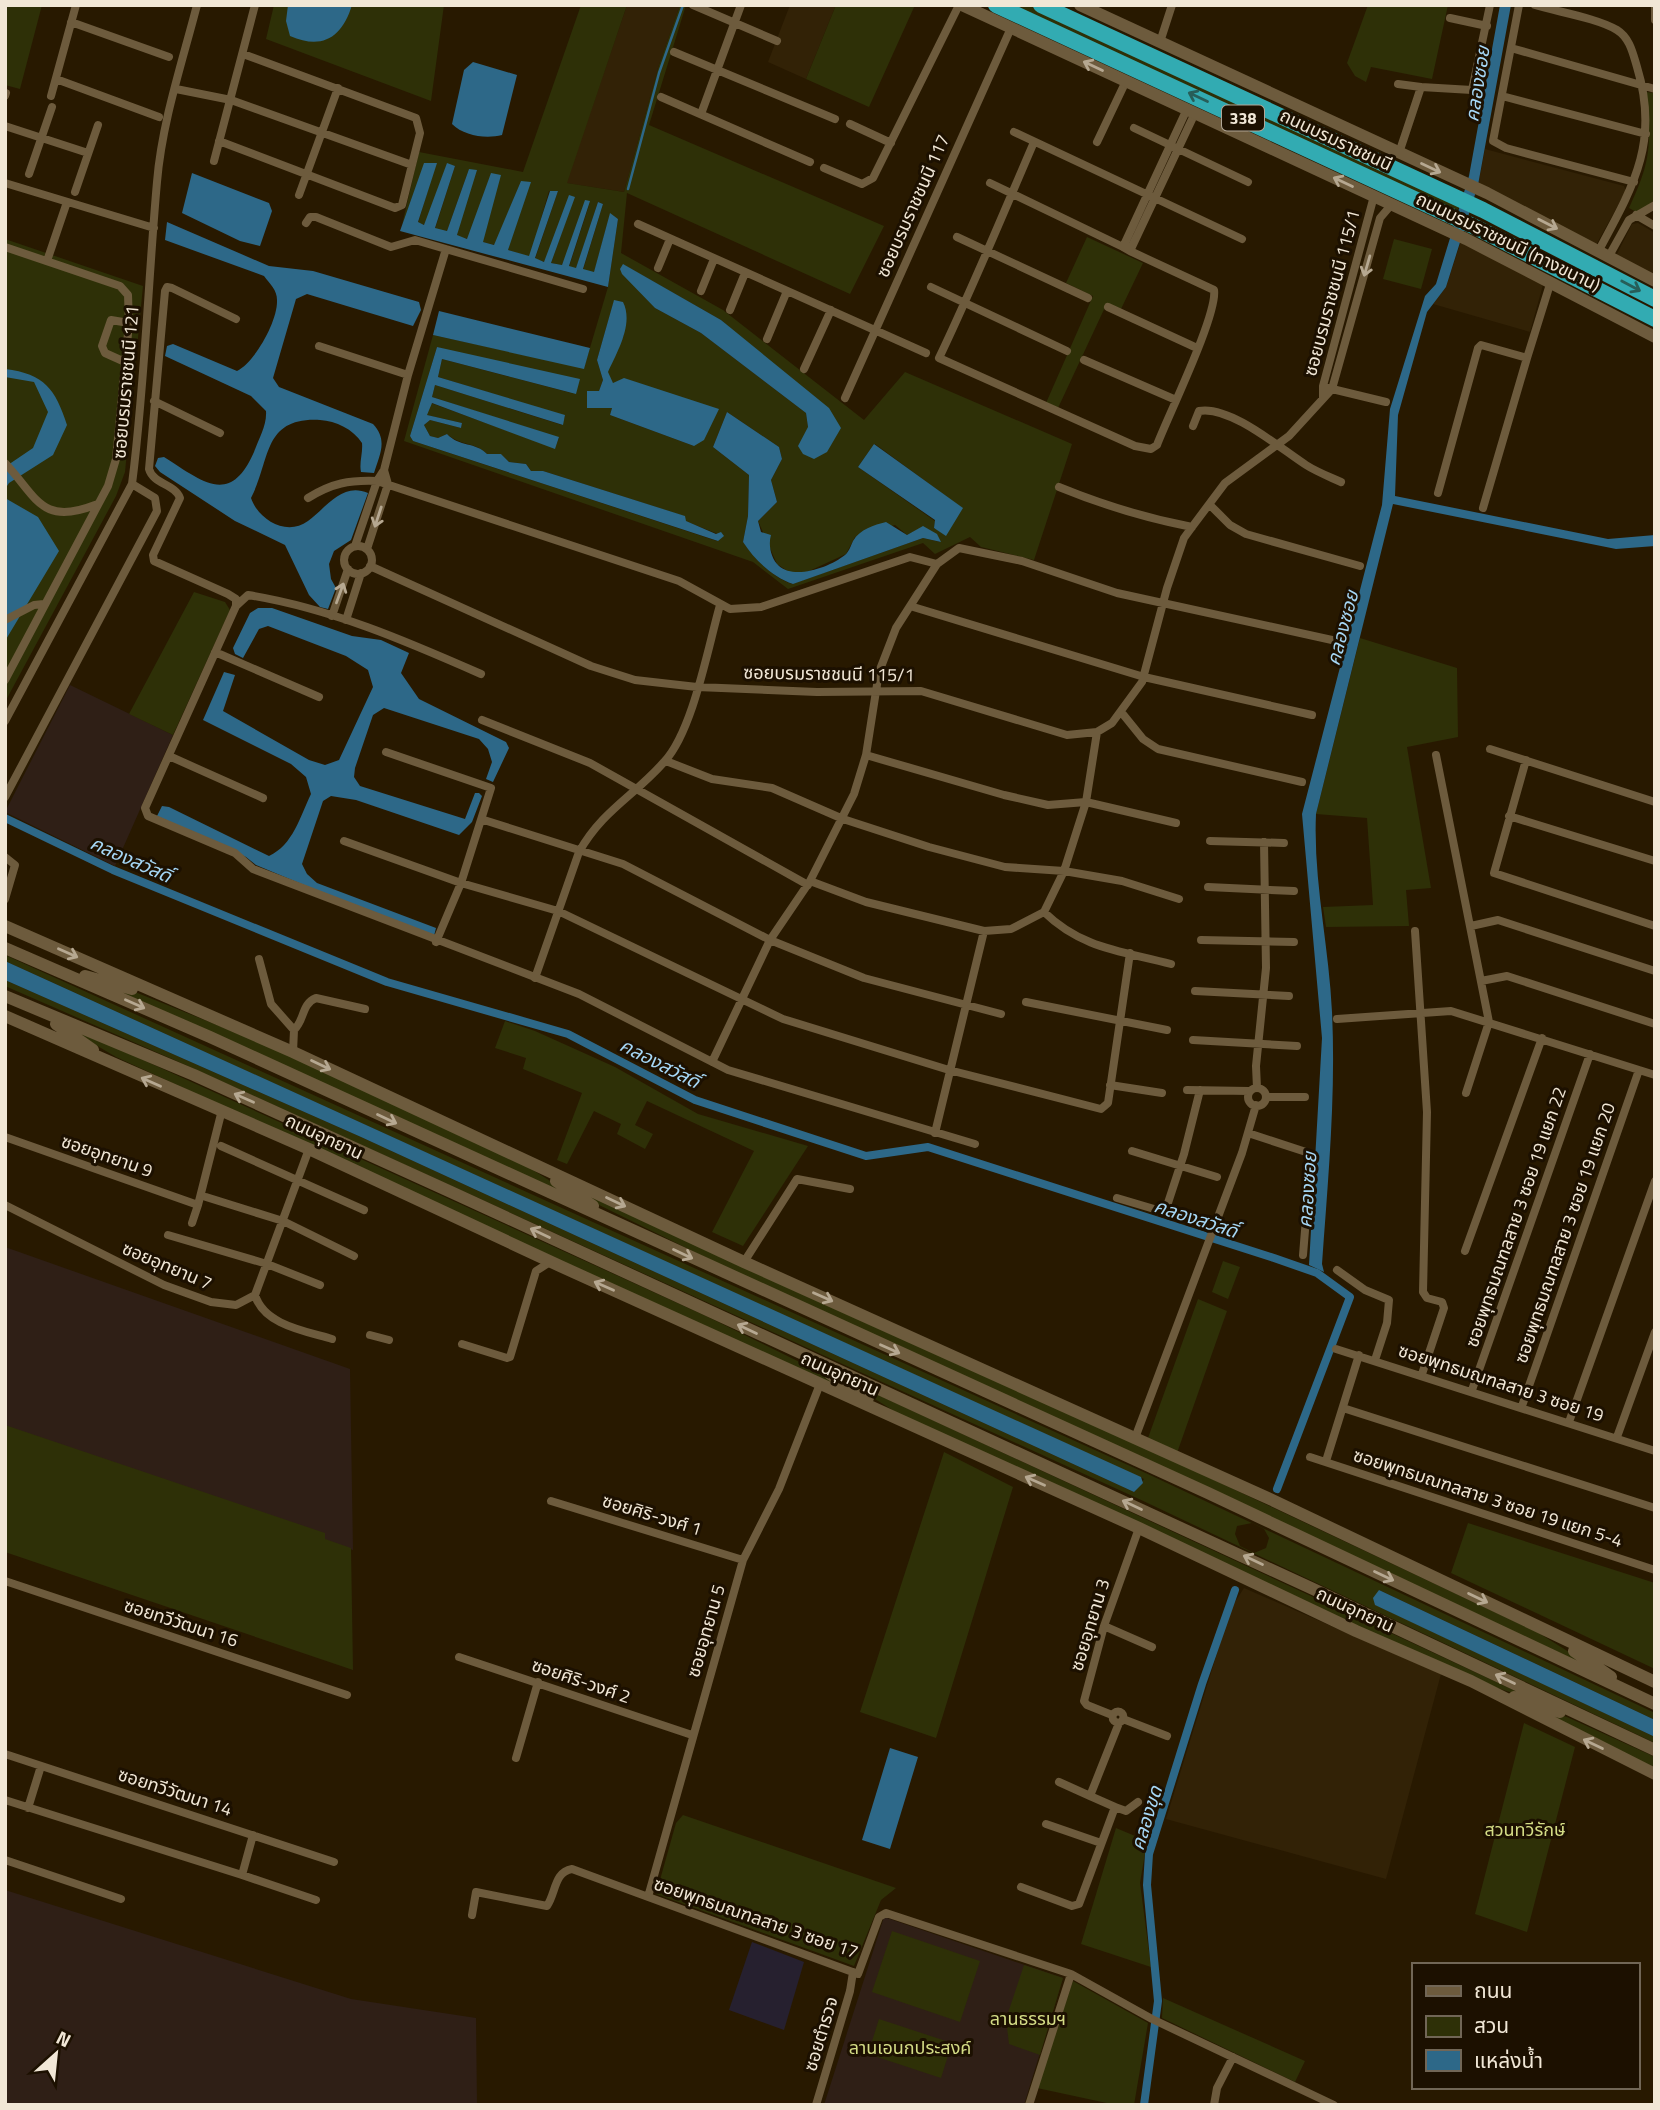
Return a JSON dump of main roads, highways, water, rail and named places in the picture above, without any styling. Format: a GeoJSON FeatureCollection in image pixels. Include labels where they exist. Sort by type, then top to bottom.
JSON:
{"type":"FeatureCollection","features":[{"type":"Feature","properties":{"kind":"highway","name":"ถนนบรมราชชนนี"},"geometry":{"type":"LineString","coordinates":[[996,5],[1655,319]]}},
{"type":"Feature","properties":{"kind":"highway","name":"ถนนบรมราชชนนี"},"geometry":{"type":"LineString","coordinates":[[1041,5],[1483,210],[1655,299]]}},
{"type":"Feature","properties":{"kind":"main road","name":"ถนนบรมราชชนนี (ทางขนาน)"},"geometry":{"type":"LineString","coordinates":[[960,5],[1392,204],[1455,225]]}},
{"type":"Feature","properties":{"kind":"main road","name":"ถนนบรมราชชนนี (ทางขนาน)"},"geometry":{"type":"LineString","coordinates":[[1080,5],[1487,193],[1655,281]]}},
{"type":"Feature","properties":{"kind":"main road","name":"ถนนบรมราชชนนี (ทางขนาน)"},"geometry":{"type":"LineString","coordinates":[[1471,233],[1551,281],[1655,337]]}},
{"type":"Feature","properties":{"kind":"main road"},"geometry":{"type":"LineString","coordinates":[[5,926],[293,1052],[744,1262],[1329,1526],[1655,1682]]}},
{"type":"Feature","properties":{"kind":"main road"},"geometry":{"type":"LineString","coordinates":[[5,948],[61,971],[1208,1493],[1655,1704]]}},
{"type":"Feature","properties":{"kind":"main road"},"geometry":{"type":"LineString","coordinates":[[61,971],[163,995]]}},
{"type":"Feature","properties":{"kind":"main road","name":"ถนนอุทยาน"},"geometry":{"type":"LineString","coordinates":[[5,996],[194,1075],[1194,1533],[1655,1750]]}},
{"type":"Feature","properties":{"kind":"main road"},"geometry":{"type":"LineString","coordinates":[[24,1005],[113,1065]]}},
{"type":"Feature","properties":{"kind":"main road","name":"ถนนอุทยาน"},"geometry":{"type":"LineString","coordinates":[[5,1016],[309,1149],[550,1262],[1139,1528],[1471,1681],[1655,1774]]}},
{"type":"Feature","properties":{"kind":"main road"},"geometry":{"type":"LineString","coordinates":[[527,1161],[622,1226]]}},
{"type":"Feature","properties":{"kind":"main road"},"geometry":{"type":"LineString","coordinates":[[811,1359],[906,1423]]}},
{"type":"Feature","properties":{"kind":"main road"},"geometry":{"type":"LineString","coordinates":[[1539,1628],[1635,1695]]}},
{"type":"Feature","properties":{"kind":"main road"},"geometry":{"type":"LineString","coordinates":[[1471,1681],[1601,1724]]}},
{"type":"Feature","properties":{"kind":"water"},"geometry":{"type":"Polygon","coordinates":[[[288,5],[352,5],[343,26],[336,33],[321,41],[312,42],[290,36],[286,21],[288,5]]]}},
{"type":"Feature","properties":{"kind":"water"},"geometry":{"type":"Polygon","coordinates":[[[1500,5],[1511,5],[1478,185],[1446,287],[1427,312],[1398,415],[1395,496],[1608,539],[1655,535],[1655,546],[1616,549],[1393,504],[1316,814],[1317,863],[1333,1044],[1331,1138],[1322,1264],[1324,1272],[1309,1265],[1322,1038],[1302,814],[1382,505],[1390,409],[1425,296],[1436,284],[1469,176],[1500,5]]]}},
{"type":"Feature","properties":{"kind":"water"},"geometry":{"type":"Polygon","coordinates":[[[473,62],[517,75],[502,135],[476,136],[452,124],[464,70],[473,62]]]}},
{"type":"Feature","properties":{"kind":"water"},"geometry":{"type":"Polygon","coordinates":[[[424,163],[437,163],[418,222],[424,225],[447,163],[455,166],[435,228],[447,231],[469,169],[477,170],[457,235],[467,239],[491,173],[501,175],[483,242],[494,245],[521,181],[531,182],[508,250],[529,256],[550,191],[558,191],[535,258],[544,262],[569,195],[575,197],[551,263],[562,265],[585,200],[590,201],[569,266],[576,268],[598,202],[603,204],[583,269],[594,272],[610,213],[618,219],[608,287],[400,231],[424,163]]]}},
{"type":"Feature","properties":{"kind":"water"},"geometry":{"type":"Polygon","coordinates":[[[192,173],[269,203],[272,211],[260,246],[240,241],[182,213],[192,173]]]}},
{"type":"Feature","properties":{"kind":"water"},"geometry":{"type":"Polygon","coordinates":[[[167,222],[269,266],[313,271],[419,302],[421,310],[413,326],[307,294],[296,299],[273,378],[279,387],[373,424],[378,430],[381,442],[374,473],[361,472],[362,443],[349,430],[320,420],[301,421],[288,426],[278,433],[271,444],[251,498],[266,519],[291,527],[308,521],[343,493],[359,490],[368,493],[351,540],[334,551],[329,564],[331,579],[336,588],[328,609],[320,607],[309,595],[285,545],[235,521],[160,472],[155,466],[158,458],[164,457],[191,474],[214,484],[225,484],[245,469],[262,432],[266,411],[251,396],[165,356],[167,346],[173,344],[237,371],[251,359],[264,340],[274,319],[277,300],[274,290],[264,276],[165,240],[167,222]]]}},
{"type":"Feature","properties":{"kind":"water"},"geometry":{"type":"Polygon","coordinates":[[[623,264],[721,320],[829,408],[841,428],[827,452],[814,459],[803,454],[798,446],[808,427],[806,413],[701,333],[655,308],[622,274],[620,269],[623,264]]]}},
{"type":"Feature","properties":{"kind":"water"},"geometry":{"type":"Polygon","coordinates":[[[614,300],[623,302],[627,319],[620,347],[608,372],[613,383],[624,378],[719,409],[704,440],[694,446],[610,415],[612,408],[587,408],[587,391],[599,391],[603,380],[597,360],[614,300]]]}},
{"type":"Feature","properties":{"kind":"water"},"geometry":{"type":"Polygon","coordinates":[[[439,311],[590,348],[584,369],[433,335],[439,311]]]}},
{"type":"Feature","properties":{"kind":"water"},"geometry":{"type":"Polygon","coordinates":[[[437,347],[580,379],[576,394],[442,359],[438,377],[565,415],[563,425],[435,385],[432,397],[559,437],[555,449],[432,403],[427,415],[462,423],[461,428],[430,420],[424,425],[430,436],[438,438],[447,434],[487,454],[501,454],[509,462],[526,464],[531,471],[543,471],[685,516],[686,521],[716,534],[721,532],[724,536],[718,541],[413,441],[410,436],[437,347]]]}},
{"type":"Feature","properties":{"kind":"water"},"geometry":{"type":"Polygon","coordinates":[[[5,369],[30,375],[46,385],[58,402],[67,425],[53,455],[9,483],[5,489],[5,467],[33,448],[48,412],[34,382],[5,377],[5,369]]]}},
{"type":"Feature","properties":{"kind":"water"},"geometry":{"type":"Polygon","coordinates":[[[727,412],[779,447],[782,459],[771,480],[777,502],[758,521],[761,532],[771,535],[771,552],[779,566],[794,572],[803,572],[831,564],[845,555],[863,531],[886,522],[907,535],[923,526],[937,534],[941,542],[923,538],[793,584],[778,577],[752,555],[743,542],[748,516],[749,475],[713,447],[727,412]]]}},
{"type":"Feature","properties":{"kind":"water"},"geometry":{"type":"Polygon","coordinates":[[[874,444],[963,508],[946,536],[934,528],[935,520],[858,467],[874,444]]]}},
{"type":"Feature","properties":{"kind":"water"},"geometry":{"type":"Polygon","coordinates":[[[5,498],[38,517],[59,551],[5,641],[5,498]]]}},
{"type":"Feature","properties":{"kind":"water"},"geometry":{"type":"Polygon","coordinates":[[[258,608],[272,608],[352,636],[381,640],[409,653],[401,673],[419,699],[506,742],[509,748],[493,782],[486,779],[492,762],[488,749],[479,739],[384,708],[373,715],[355,768],[354,777],[360,786],[465,819],[475,793],[479,793],[482,796],[472,822],[459,835],[356,800],[331,796],[323,801],[302,864],[307,874],[317,883],[436,928],[431,938],[256,865],[246,857],[157,816],[162,806],[169,807],[269,856],[290,838],[299,821],[311,794],[306,777],[291,764],[203,720],[224,672],[235,675],[223,711],[309,760],[325,765],[339,760],[373,687],[368,670],[346,656],[268,626],[259,629],[243,658],[235,654],[233,648],[250,613],[258,608]]]}},
{"type":"Feature","properties":{"kind":"water"},"geometry":{"type":"Polygon","coordinates":[[[5,961],[1141,1477],[1143,1483],[1134,1492],[361,1137],[5,980],[5,961]]]}},
{"type":"Feature","properties":{"kind":"water"},"geometry":{"type":"Polygon","coordinates":[[[1379,1590],[1655,1720],[1655,1737],[1375,1605],[1373,1598],[1379,1590]]]}},
{"type":"Feature","properties":{"kind":"water"},"geometry":{"type":"Polygon","coordinates":[[[890,1748],[918,1757],[890,1849],[862,1840],[890,1748]]]}},
{"type":"Feature","properties":{"kind":"waterway"},"geometry":{"type":"LineString","coordinates":[[628,189],[659,73],[683,5]]}},
{"type":"Feature","properties":{"kind":"waterway","name":"คลองสวัสดิ์"},"geometry":{"type":"LineString","coordinates":[[5,818],[113,870],[387,982],[568,1034],[695,1100],[866,1156],[928,1147],[1317,1273],[1350,1297],[1277,1489]]}},
{"type":"Feature","properties":{"kind":"waterway","name":"คลองขุด"},"geometry":{"type":"LineString","coordinates":[[1144,2105],[1158,2001],[1147,1885],[1149,1854],[1202,1684],[1235,1590]]}},
{"type":"Feature","properties":{"kind":"water label","name":"คลองซอย"},"geometry":{"type":"Point","coordinates":[1477,84]}},
{"type":"Feature","properties":{"kind":"water label","name":"คลองซอย"},"geometry":{"type":"Point","coordinates":[1342,628]}},
{"type":"Feature","properties":{"kind":"water label","name":"คลองซอย"},"geometry":{"type":"Point","coordinates":[1307,1190]}},
{"type":"Feature","properties":{"kind":"park label","name":"สวนทวีรักษ์"},"geometry":{"type":"Point","coordinates":[1525,1830]}},
{"type":"Feature","properties":{"kind":"park label","name":"ลานธรรมฯ"},"geometry":{"type":"Point","coordinates":[1028,2019]}},
{"type":"Feature","properties":{"kind":"park label","name":"ลานเอนกประสงค์"},"geometry":{"type":"Point","coordinates":[910,2048]}}]}
